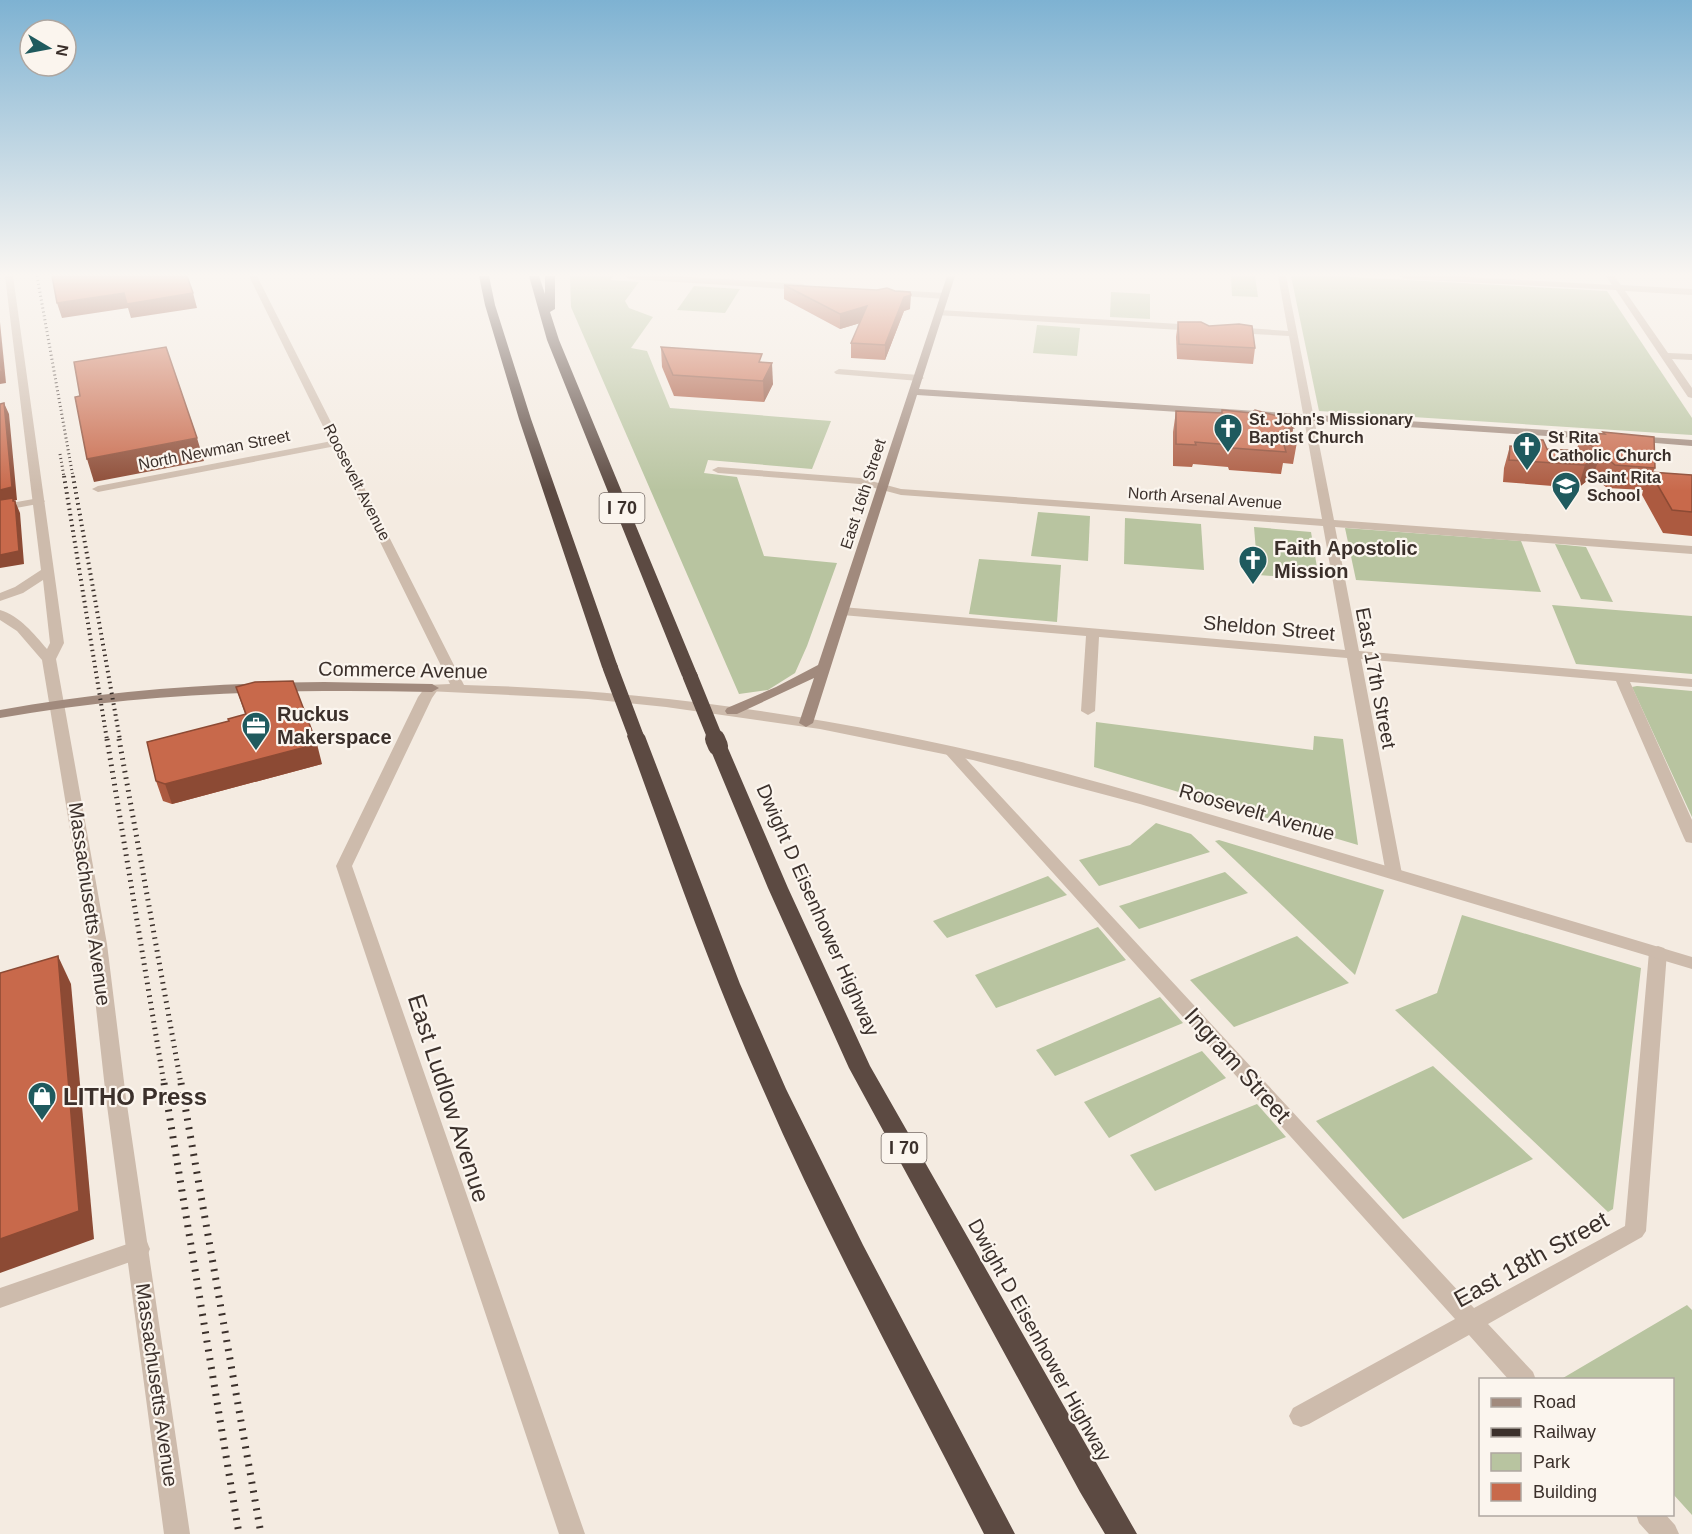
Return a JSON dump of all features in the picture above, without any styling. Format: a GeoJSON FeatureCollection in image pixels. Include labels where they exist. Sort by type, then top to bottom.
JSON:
{"type":"FeatureCollection","features":[{"type":"Feature","properties":{"kind":"highway"},"geometry":{"type":"LineString","coordinates":[[503,348],[525,419],[610,667],[729,984],[774,1089],[854,1253],[1000,1534]]}},
{"type":"Feature","properties":{"kind":"highway","name":"Dwight D Eisenhower Highway"},"geometry":{"type":"LineString","coordinates":[[556,348],[718,746],[778,888],[860,1068],[1084,1472],[1122,1534]]}},
{"type":"Feature","properties":{"kind":"main road","name":"East 16th Street"},"geometry":{"type":"LineString","coordinates":[[806,723],[928,348]]}},
{"type":"Feature","properties":{"kind":"main road"},"geometry":{"type":"LineString","coordinates":[[914,392],[1692,443]]}},
{"type":"Feature","properties":{"kind":"main road"},"geometry":{"type":"LineString","coordinates":[[732,711],[781,690],[823,668]]}},
{"type":"Feature","properties":{"kind":"main road","name":"Commerce Avenue"},"geometry":{"type":"LineString","coordinates":[[0,714],[135,694],[211,690],[432,688]]}},
{"type":"Feature","properties":{"kind":"street","name":"Massachusetts Avenue"},"geometry":{"type":"LineString","coordinates":[[19,348],[57,643],[49,658],[98,944],[116,1098],[139,1249],[177,1534]]}},
{"type":"Feature","properties":{"kind":"street","name":"Roosevelt Avenue"},"geometry":{"type":"LineString","coordinates":[[289,348],[459,688]]}},
{"type":"Feature","properties":{"kind":"street","name":"East 17th Street"},"geometry":{"type":"LineString","coordinates":[[1295,348],[1394,874]]}},
{"type":"Feature","properties":{"kind":"street"},"geometry":{"type":"LineString","coordinates":[[1659,348],[1692,394]]}},
{"type":"Feature","properties":{"kind":"street"},"geometry":{"type":"LineString","coordinates":[[1665,356],[1692,357]]}},
{"type":"Feature","properties":{"kind":"street"},"geometry":{"type":"LineString","coordinates":[[839,372],[919,378]]}},
{"type":"Feature","properties":{"kind":"street","name":"North Newman Street"},"geometry":{"type":"LineString","coordinates":[[99,489],[337,443]]}},
{"type":"Feature","properties":{"kind":"street","name":"North Arsenal Avenue"},"geometry":{"type":"LineString","coordinates":[[718,470],[860,482],[901,492],[1692,550]]}},
{"type":"Feature","properties":{"kind":"street"},"geometry":{"type":"LineString","coordinates":[[0,508],[39,501]]}},
{"type":"Feature","properties":{"kind":"street"},"geometry":{"type":"LineString","coordinates":[[0,597],[19,590],[48,572]]}},
{"type":"Feature","properties":{"kind":"street","name":"Sheldon Street"},"geometry":{"type":"LineString","coordinates":[[842,611],[1692,683]]}},
{"type":"Feature","properties":{"kind":"street"},"geometry":{"type":"LineString","coordinates":[[0,614],[22,628],[49,658]]}},
{"type":"Feature","properties":{"kind":"street"},"geometry":{"type":"LineString","coordinates":[[1088,711],[1093,632]]}},
{"type":"Feature","properties":{"kind":"street"},"geometry":{"type":"LineString","coordinates":[[1621,677],[1692,838]]}},
{"type":"Feature","properties":{"kind":"street","name":"Commerce Avenue"},"geometry":{"type":"LineString","coordinates":[[432,688],[596,696],[732,711],[806,723]]}},
{"type":"Feature","properties":{"kind":"street","name":"East Ludlow Avenue"},"geometry":{"type":"LineString","coordinates":[[432,688],[425,697],[344,866],[461,1215],[572,1534]]}},
{"type":"Feature","properties":{"kind":"street","name":"Roosevelt Avenue"},"geometry":{"type":"LineString","coordinates":[[806,723],[951,751],[1084,783],[1692,963]]}},
{"type":"Feature","properties":{"kind":"street","name":"Ingram Street"},"geometry":{"type":"LineString","coordinates":[[951,751],[1523,1378]]}},
{"type":"Feature","properties":{"kind":"street","name":"East 18th Street"},"geometry":{"type":"LineString","coordinates":[[1301,1416],[1635,1231],[1658,952]]}},
{"type":"Feature","properties":{"kind":"street"},"geometry":{"type":"LineString","coordinates":[[0,1298],[139,1249]]}},
{"type":"Feature","properties":{"kind":"street"},"geometry":{"type":"LineString","coordinates":[[1649,1516],[1666,1534]]}},
{"type":"Feature","properties":{"kind":"green space"},"geometry":{"type":"Polygon","coordinates":[[[589,348],[631,348],[647,351],[670,408],[831,421],[812,469],[708,460],[704,473],[737,477],[764,556],[837,563],[795,673],[768,690],[739,694],[589,348]]]}},
{"type":"Feature","properties":{"kind":"green space"},"geometry":{"type":"Polygon","coordinates":[[[1034,348],[1078,348],[1077,356],[1033,353],[1034,348]]]}},
{"type":"Feature","properties":{"kind":"green space"},"geometry":{"type":"Polygon","coordinates":[[[1306,348],[1645,348],[1692,418],[1692,435],[1319,411],[1306,348]]]}},
{"type":"Feature","properties":{"kind":"green space"},"geometry":{"type":"Polygon","coordinates":[[[1038,512],[1090,516],[1088,561],[1031,556],[1038,512]]]}},
{"type":"Feature","properties":{"kind":"green space"},"geometry":{"type":"Polygon","coordinates":[[[1125,518],[1201,524],[1204,570],[1124,564],[1125,518]]]}},
{"type":"Feature","properties":{"kind":"green space"},"geometry":{"type":"Polygon","coordinates":[[[1254,527],[1311,532],[1319,579],[1258,575],[1254,527]]]}},
{"type":"Feature","properties":{"kind":"green space"},"geometry":{"type":"Polygon","coordinates":[[[1345,528],[1521,541],[1541,592],[1356,580],[1345,528]]]}},
{"type":"Feature","properties":{"kind":"green space"},"geometry":{"type":"Polygon","coordinates":[[[1555,544],[1586,547],[1613,602],[1581,599],[1555,544]]]}},
{"type":"Feature","properties":{"kind":"green space"},"geometry":{"type":"Polygon","coordinates":[[[979,559],[1061,565],[1057,622],[969,614],[979,559]]]}},
{"type":"Feature","properties":{"kind":"green space"},"geometry":{"type":"Polygon","coordinates":[[[1552,605],[1692,616],[1692,674],[1576,664],[1552,605]]]}},
{"type":"Feature","properties":{"kind":"green space"},"geometry":{"type":"Polygon","coordinates":[[[1632,687],[1692,691],[1692,817],[1632,687]]]}},
{"type":"Feature","properties":{"kind":"green space"},"geometry":{"type":"Polygon","coordinates":[[[1096,722],[1313,750],[1314,736],[1343,739],[1358,845],[1094,767],[1096,722]]]}},
{"type":"Feature","properties":{"kind":"green space"},"geometry":{"type":"Polygon","coordinates":[[[1156,823],[1191,834],[1210,852],[1099,886],[1079,860],[1130,845],[1156,823]]]}},
{"type":"Feature","properties":{"kind":"green space"},"geometry":{"type":"Polygon","coordinates":[[[1219,840],[1384,890],[1355,975],[1215,841],[1219,840]]]}},
{"type":"Feature","properties":{"kind":"green space"},"geometry":{"type":"Polygon","coordinates":[[[1225,872],[1248,893],[1139,929],[1119,906],[1225,872]]]}},
{"type":"Feature","properties":{"kind":"green space"},"geometry":{"type":"Polygon","coordinates":[[[1048,876],[1067,895],[947,938],[933,921],[1048,876]]]}},
{"type":"Feature","properties":{"kind":"green space"},"geometry":{"type":"Polygon","coordinates":[[[1462,915],[1641,968],[1613,1209],[1608,1212],[1395,1010],[1437,993],[1462,915]]]}},
{"type":"Feature","properties":{"kind":"green space"},"geometry":{"type":"Polygon","coordinates":[[[1098,927],[1126,960],[996,1008],[975,975],[1098,927]]]}},
{"type":"Feature","properties":{"kind":"green space"},"geometry":{"type":"Polygon","coordinates":[[[1297,936],[1349,983],[1234,1027],[1190,980],[1297,936]]]}},
{"type":"Feature","properties":{"kind":"green space"},"geometry":{"type":"Polygon","coordinates":[[[1160,997],[1183,1023],[1055,1076],[1036,1050],[1160,997]]]}},
{"type":"Feature","properties":{"kind":"green space"},"geometry":{"type":"Polygon","coordinates":[[[1202,1051],[1226,1078],[1109,1138],[1084,1102],[1202,1051]]]}},
{"type":"Feature","properties":{"kind":"green space"},"geometry":{"type":"Polygon","coordinates":[[[1433,1066],[1533,1159],[1403,1219],[1316,1121],[1433,1066]]]}},
{"type":"Feature","properties":{"kind":"green space"},"geometry":{"type":"Polygon","coordinates":[[[1257,1104],[1286,1137],[1155,1191],[1130,1155],[1257,1104]]]}},
{"type":"Feature","properties":{"kind":"green space"},"geometry":{"type":"Polygon","coordinates":[[[1687,1305],[1692,1310],[1692,1515],[1674,1495],[1674,1378],[1563,1378],[1687,1305]]]}},
{"type":"Feature","properties":{"kind":"building"},"geometry":{"type":"Polygon","coordinates":[[[166,348],[197,438],[87,459],[75,397],[80,396],[74,362],[166,348]]]}},
{"type":"Feature","properties":{"kind":"building"},"geometry":{"type":"Polygon","coordinates":[[[661,348],[762,354],[759,362],[772,363],[763,381],[673,375],[661,348]]]}},
{"type":"Feature","properties":{"kind":"building"},"geometry":{"type":"Polygon","coordinates":[[[4,403],[12,487],[0,490],[0,404],[4,403]]]}},
{"type":"Feature","properties":{"kind":"building"},"geometry":{"type":"Polygon","coordinates":[[[1222,410],[1251,413],[1255,410],[1277,416],[1293,428],[1285,429],[1297,442],[1283,441],[1286,452],[1233,448],[1232,445],[1195,442],[1196,445],[1176,444],[1176,411],[1222,413],[1222,410]]]}},
{"type":"Feature","properties":{"kind":"building"},"geometry":{"type":"Polygon","coordinates":[[[1603,432],[1654,437],[1655,468],[1615,465],[1601,453],[1585,465],[1509,460],[1510,446],[1525,447],[1521,439],[1543,440],[1547,449],[1599,452],[1581,437],[1594,437],[1591,433],[1605,434],[1603,432]]]}},
{"type":"Feature","properties":{"kind":"building"},"geometry":{"type":"Polygon","coordinates":[[[1650,472],[1692,475],[1692,512],[1672,510],[1650,472]]]}},
{"type":"Feature","properties":{"kind":"building"},"geometry":{"type":"Polygon","coordinates":[[[13,498],[19,551],[0,555],[0,500],[13,498]]]}},
{"type":"Feature","properties":{"kind":"building","name":"Ruckus Makerspace"},"geometry":{"type":"Polygon","coordinates":[[[293,681],[317,744],[165,784],[156,781],[147,742],[229,721],[228,719],[246,714],[236,687],[255,682],[293,681]]]}},
{"type":"Feature","properties":{"kind":"building","name":"LITHO Press"},"geometry":{"type":"Polygon","coordinates":[[[58,956],[79,1211],[0,1239],[0,973],[58,956]]]}},
{"type":"Feature","properties":{"kind":"railway"},"geometry":{"type":"LineString","coordinates":[[50,348],[73,477]]}},
{"type":"Feature","properties":{"kind":"railway"},"geometry":{"type":"LineString","coordinates":[[60,454],[64,477]]}},
{"type":"Feature","properties":{"kind":"railway"},"geometry":{"type":"LineString","coordinates":[[64,476],[107,740]]}},
{"type":"Feature","properties":{"kind":"railway"},"geometry":{"type":"LineString","coordinates":[[73,476],[120,740]]}},
{"type":"Feature","properties":{"kind":"railway"},"geometry":{"type":"LineString","coordinates":[[107,739],[164,1084]]}},
{"type":"Feature","properties":{"kind":"railway"},"geometry":{"type":"LineString","coordinates":[[119,739],[181,1084]]}},
{"type":"Feature","properties":{"kind":"railway"},"geometry":{"type":"LineString","coordinates":[[164,1083],[239,1534]]}},
{"type":"Feature","properties":{"kind":"railway"},"geometry":{"type":"LineString","coordinates":[[181,1083],[261,1534]]}},
{"type":"Feature","properties":{"kind":"place","name":"St. John's Missionary Baptist Church"},"geometry":{"type":"Point","coordinates":[1228,454]}},
{"type":"Feature","properties":{"kind":"place","name":"St Rita Catholic Church"},"geometry":{"type":"Point","coordinates":[1527,472]}},
{"type":"Feature","properties":{"kind":"place","name":"Saint Rita School"},"geometry":{"type":"Point","coordinates":[1566,512]}},
{"type":"Feature","properties":{"kind":"place","name":"Faith Apostolic Mission"},"geometry":{"type":"Point","coordinates":[1253,586]}},
{"type":"Feature","properties":{"kind":"place","name":"Ruckus Makerspace"},"geometry":{"type":"Point","coordinates":[256,752]}},
{"type":"Feature","properties":{"kind":"place","name":"LITHO Press"},"geometry":{"type":"Point","coordinates":[42,1122]}}]}
